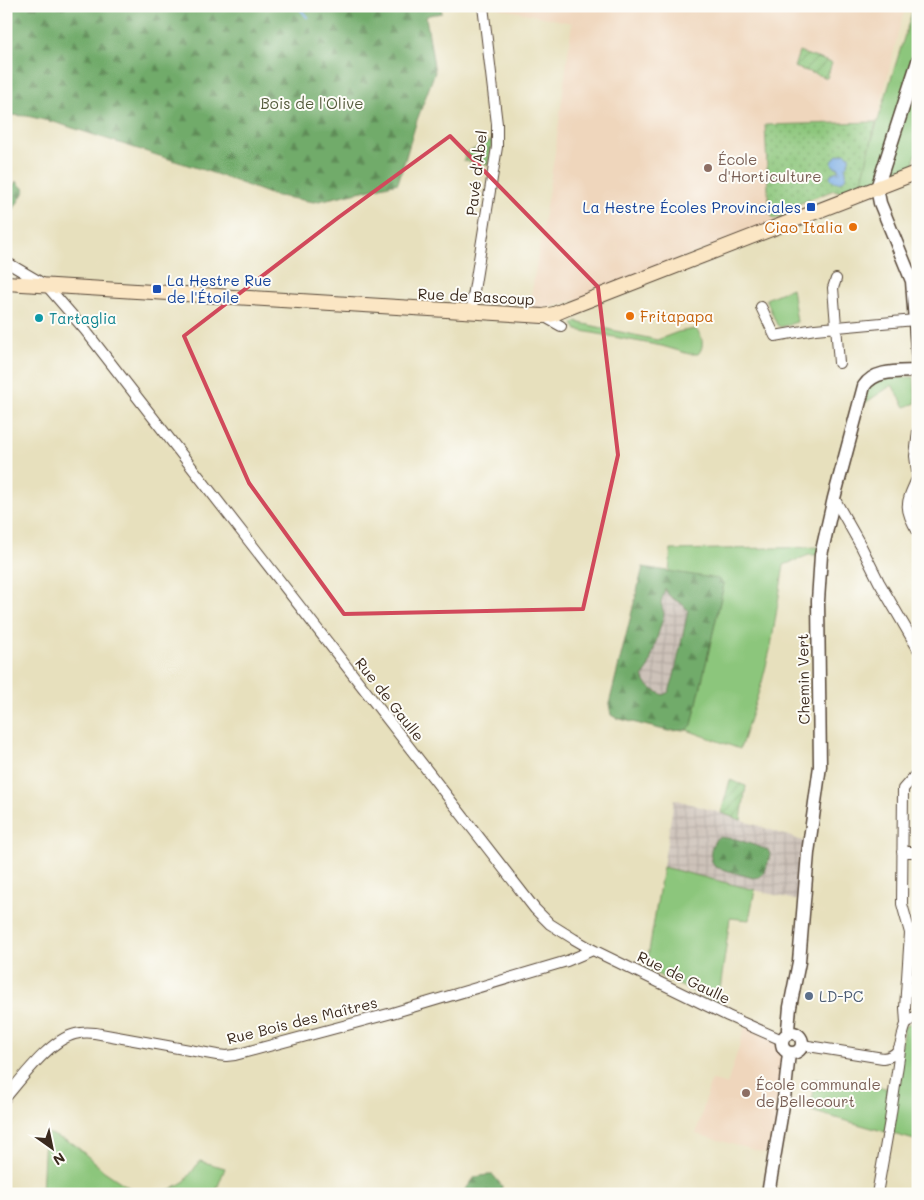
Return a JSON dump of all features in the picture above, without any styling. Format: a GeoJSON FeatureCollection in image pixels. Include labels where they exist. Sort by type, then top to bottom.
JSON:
{"type":"FeatureCollection","features":[{"type":"Feature","properties":{"kind":"main road","name":"Rue de Bascoup"},"geometry":{"type":"LineString","coordinates":[[6,283],[543,316],[554,314],[918,172]]}},
{"type":"Feature","properties":{"kind":"street","name":"Pavé d'Abel"},"geometry":{"type":"LineString","coordinates":[[472,312],[497,147],[483,6]]}},
{"type":"Feature","properties":{"kind":"street"},"geometry":{"type":"LineString","coordinates":[[918,61],[877,188],[880,203],[915,281],[918,362]]}},
{"type":"Feature","properties":{"kind":"street","name":"Rue de Gaulle"},"geometry":{"type":"LineString","coordinates":[[6,262],[47,286],[64,304],[518,889],[550,924],[594,950],[737,1020],[786,1036]]}},
{"type":"Feature","properties":{"kind":"street"},"geometry":{"type":"LineString","coordinates":[[836,278],[833,288],[839,363]]}},
{"type":"Feature","properties":{"kind":"street"},"geometry":{"type":"LineString","coordinates":[[761,306],[775,336],[815,329],[915,320]]}},
{"type":"Feature","properties":{"kind":"street"},"geometry":{"type":"LineString","coordinates":[[543,316],[561,326]]}},
{"type":"Feature","properties":{"kind":"street","name":"Chemin Vert"},"geometry":{"type":"LineString","coordinates":[[786,1036],[799,962],[808,853],[820,766],[818,588],[821,555],[862,390],[866,383],[879,374],[918,371]]}},
{"type":"Feature","properties":{"kind":"street"},"geometry":{"type":"LineString","coordinates":[[918,431],[915,456],[917,479],[908,498],[908,510],[912,523],[918,532]]}},
{"type":"Feature","properties":{"kind":"street"},"geometry":{"type":"LineString","coordinates":[[834,498],[862,546],[878,582],[918,649]]}},
{"type":"Feature","properties":{"kind":"street"},"geometry":{"type":"LineString","coordinates":[[877,1194],[906,1023],[905,1008],[914,933],[902,904],[903,789],[918,772]]}},
{"type":"Feature","properties":{"kind":"street"},"geometry":{"type":"LineString","coordinates":[[902,852],[918,852]]}},
{"type":"Feature","properties":{"kind":"street","name":"Rue Bois des Maîtres"},"geometry":{"type":"LineString","coordinates":[[6,1096],[34,1063],[67,1036],[75,1034],[84,1032],[95,1033],[217,1055],[235,1055],[392,1013],[567,961],[594,950]]}},
{"type":"Feature","properties":{"kind":"street"},"geometry":{"type":"LineString","coordinates":[[906,1023],[911,1018],[918,1016]]}},
{"type":"Feature","properties":{"kind":"street"},"geometry":{"type":"LineString","coordinates":[[792,1032],[798,1034],[802,1045],[796,1052],[789,1053],[783,1048],[782,1044],[786,1036],[792,1032]]}},
{"type":"Feature","properties":{"kind":"street"},"geometry":{"type":"LineString","coordinates":[[802,1045],[882,1058],[897,1052],[901,1044]]}},
{"type":"Feature","properties":{"kind":"street"},"geometry":{"type":"LineString","coordinates":[[768,1194],[784,1099],[789,1053]]}},
{"type":"Feature","properties":{"kind":"highlighted area"},"geometry":{"type":"Polygon","coordinates":[[[450,136],[598,287],[618,455],[583,609],[344,614],[249,483],[184,336],[339,217],[450,136]]]}},
{"type":"Feature","properties":{"kind":"shaded area","name":"École d'Horticulture"},"geometry":{"type":"Polygon","coordinates":[[[489,6],[907,6],[902,18],[861,185],[840,193],[833,192],[799,206],[794,214],[576,300],[545,309],[529,309],[555,152],[572,23],[489,6]]]}},
{"type":"Feature","properties":{"kind":"shaded area"},"geometry":{"type":"Polygon","coordinates":[[[665,587],[671,598],[685,605],[688,610],[674,676],[669,692],[663,695],[645,683],[643,676],[648,669],[664,614],[661,603],[665,587]]]}},
{"type":"Feature","properties":{"kind":"shaded area"},"geometry":{"type":"Polygon","coordinates":[[[674,799],[803,841],[809,839],[804,901],[663,867],[674,799]]]}},
{"type":"Feature","properties":{"kind":"shaded area","name":"École communale de Bellecourt"},"geometry":{"type":"Polygon","coordinates":[[[746,1024],[781,1044],[784,1050],[775,1156],[696,1134],[711,1080],[727,1085],[746,1024]]]}},
{"type":"Feature","properties":{"kind":"green space","name":"Bois de l'Olive"},"geometry":{"type":"Polygon","coordinates":[[[6,6],[441,6],[442,13],[426,17],[435,72],[417,120],[398,183],[314,202],[272,195],[222,176],[57,123],[27,116],[6,115],[6,6]]]}},
{"type":"Feature","properties":{"kind":"green space"},"geometry":{"type":"Polygon","coordinates":[[[914,6],[918,6],[918,152],[909,175],[863,194],[858,184],[914,6]]]}},
{"type":"Feature","properties":{"kind":"green space"},"geometry":{"type":"Polygon","coordinates":[[[799,52],[832,63],[827,78],[794,67],[799,52]]]}},
{"type":"Feature","properties":{"kind":"green space"},"geometry":{"type":"Polygon","coordinates":[[[876,122],[861,185],[840,192],[834,190],[799,204],[793,212],[774,219],[769,212],[765,125],[876,122]]]}},
{"type":"Feature","properties":{"kind":"green space"},"geometry":{"type":"Polygon","coordinates":[[[492,141],[488,165],[464,161],[465,154],[492,141]]]}},
{"type":"Feature","properties":{"kind":"green space"},"geometry":{"type":"Polygon","coordinates":[[[16,181],[25,190],[6,222],[6,197],[16,181]]]}},
{"type":"Feature","properties":{"kind":"green space"},"geometry":{"type":"Polygon","coordinates":[[[792,288],[797,322],[781,327],[777,325],[766,299],[792,288]]]}},
{"type":"Feature","properties":{"kind":"green space"},"geometry":{"type":"Polygon","coordinates":[[[577,321],[657,340],[678,332],[695,329],[701,338],[702,348],[698,354],[689,354],[662,346],[577,330],[573,324],[577,321]]]}},
{"type":"Feature","properties":{"kind":"green space"},"geometry":{"type":"Polygon","coordinates":[[[914,377],[916,403],[905,407],[892,385],[862,405],[867,388],[878,378],[914,377]]]}},
{"type":"Feature","properties":{"kind":"green space"},"geometry":{"type":"Polygon","coordinates":[[[823,547],[821,555],[809,555],[784,565],[771,646],[762,682],[740,749],[687,730],[692,724],[724,584],[669,572],[671,550],[823,547]]]}},
{"type":"Feature","properties":{"kind":"green space"},"geometry":{"type":"Polygon","coordinates":[[[643,567],[718,579],[724,584],[692,725],[687,730],[668,731],[616,718],[611,715],[609,704],[643,567]],[[665,588],[661,603],[664,614],[648,669],[643,676],[648,686],[663,695],[669,692],[674,676],[688,611],[686,607],[669,596],[665,588]]]}},
{"type":"Feature","properties":{"kind":"green space"},"geometry":{"type":"Polygon","coordinates":[[[730,780],[746,786],[741,820],[721,813],[730,780]]]}},
{"type":"Feature","properties":{"kind":"green space"},"geometry":{"type":"Polygon","coordinates":[[[718,837],[736,839],[768,850],[770,854],[763,874],[753,878],[715,867],[711,859],[711,851],[718,837]]]}},
{"type":"Feature","properties":{"kind":"green space"},"geometry":{"type":"Polygon","coordinates":[[[663,867],[755,890],[749,920],[730,918],[718,1004],[646,969],[663,867]]]}},
{"type":"Feature","properties":{"kind":"green space"},"geometry":{"type":"Polygon","coordinates":[[[918,1018],[918,1141],[811,1111],[815,1079],[894,1089],[904,1027],[918,1018]]]}},
{"type":"Feature","properties":{"kind":"green space"},"geometry":{"type":"Polygon","coordinates":[[[45,1132],[74,1144],[104,1171],[133,1190],[144,1194],[42,1194],[45,1132]]]}},
{"type":"Feature","properties":{"kind":"green space"},"geometry":{"type":"Polygon","coordinates":[[[200,1161],[225,1168],[215,1194],[162,1194],[185,1181],[200,1161]]]}},
{"type":"Feature","properties":{"kind":"green space"},"geometry":{"type":"Polygon","coordinates":[[[493,1175],[502,1186],[501,1194],[462,1194],[475,1177],[493,1175]]]}},
{"type":"Feature","properties":{"kind":"water"},"geometry":{"type":"Polygon","coordinates":[[[845,153],[849,158],[845,167],[845,178],[836,182],[830,177],[831,174],[839,170],[838,167],[833,166],[832,162],[837,155],[845,153]]]}},
{"type":"Feature","properties":{"kind":"waterway"},"geometry":{"type":"LineString","coordinates":[[298,6],[307,17]]}},
{"type":"Feature","properties":{"kind":"place","name":"École d'Horticulture"},"geometry":{"type":"Point","coordinates":[708,168]}},
{"type":"Feature","properties":{"kind":"place","name":"La Hestre Écoles Provinciales"},"geometry":{"type":"Point","coordinates":[811,207]}},
{"type":"Feature","properties":{"kind":"place","name":"Ciao Italia"},"geometry":{"type":"Point","coordinates":[853,227]}},
{"type":"Feature","properties":{"kind":"place","name":"La Hestre Rue de l'Étoile"},"geometry":{"type":"Point","coordinates":[157,289]}},
{"type":"Feature","properties":{"kind":"place","name":"Fritapapa"},"geometry":{"type":"Point","coordinates":[630,316]}},
{"type":"Feature","properties":{"kind":"place","name":"Tartaglia"},"geometry":{"type":"Point","coordinates":[39,318]}},
{"type":"Feature","properties":{"kind":"place","name":"LD-PC"},"geometry":{"type":"Point","coordinates":[809,996]}},
{"type":"Feature","properties":{"kind":"place","name":"École communale de Bellecourt"},"geometry":{"type":"Point","coordinates":[746,1093]}}]}
